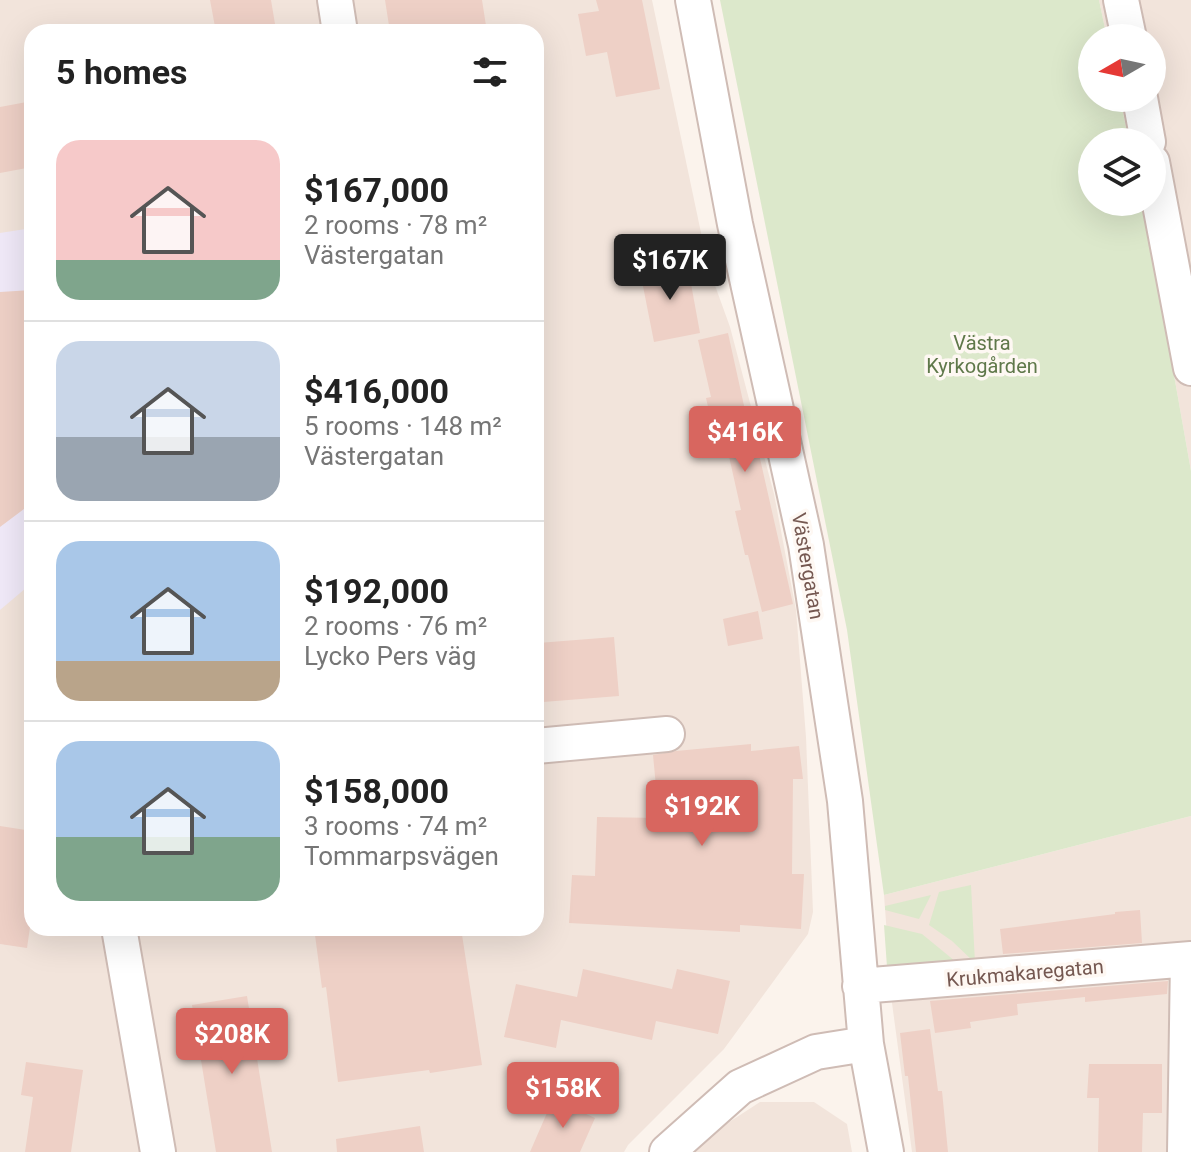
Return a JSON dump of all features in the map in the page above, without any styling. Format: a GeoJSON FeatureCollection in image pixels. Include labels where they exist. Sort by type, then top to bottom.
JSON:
{"type":"FeatureCollection","features":[{"type":"Feature","properties":{"kind":"street"},"geometry":{"type":"LineString","coordinates":[[335,0],[339,24]]}},
{"type":"Feature","properties":{"kind":"street","name":"Västergatan"},"geometry":{"type":"LineString","coordinates":[[693,0],[735,224],[806,545],[845,801],[866,1044],[886,1152]]}},
{"type":"Feature","properties":{"kind":"street"},"geometry":{"type":"LineString","coordinates":[[1121,0],[1126,24]]}},
{"type":"Feature","properties":{"kind":"street"},"geometry":{"type":"LineString","coordinates":[[1162,216],[1191,368]]}},
{"type":"Feature","properties":{"kind":"street"},"geometry":{"type":"LineString","coordinates":[[544,745],[667,734]]}},
{"type":"Feature","properties":{"kind":"street"},"geometry":{"type":"LineString","coordinates":[[120,936],[158,1152]]}},
{"type":"Feature","properties":{"kind":"street"},"geometry":{"type":"LineString","coordinates":[[1185,1152],[1190,960]]}},
{"type":"Feature","properties":{"kind":"street","name":"Krukmakaregatan"},"geometry":{"type":"LineString","coordinates":[[860,986],[1190,960]]}},
{"type":"Feature","properties":{"kind":"street"},"geometry":{"type":"LineString","coordinates":[[667,1152],[740,1087],[816,1052],[866,1044]]}},
{"type":"Feature","properties":{"kind":"shaded area"},"geometry":{"type":"Polygon","coordinates":[[[0,0],[652,0],[708,266],[730,327],[774,494],[796,610],[806,737],[813,912],[808,934],[724,1049],[624,1152],[0,1152],[0,0]]]}},
{"type":"Feature","properties":{"kind":"shaded area"},"geometry":{"type":"Polygon","coordinates":[[[1099,0],[1191,0],[1191,471],[1145,216],[1166,216],[1166,128],[1126,128],[1123,112],[1166,112],[1166,24],[1104,24],[1099,0]]]}},
{"type":"Feature","properties":{"kind":"shaded area"},"geometry":{"type":"Polygon","coordinates":[[[24,229],[24,590],[0,610],[0,233],[24,229]]]}},
{"type":"Feature","properties":{"kind":"shaded area"},"geometry":{"type":"Polygon","coordinates":[[[1191,816],[1191,1152],[912,1152],[892,1003],[884,895],[1191,816]]]}},
{"type":"Feature","properties":{"kind":"shaded area"},"geometry":{"type":"Polygon","coordinates":[[[760,1102],[814,1102],[847,1124],[852,1152],[695,1152],[714,1132],[760,1102]]]}},
{"type":"Feature","properties":{"kind":"green space","name":"Västra Kyrkogården"},"geometry":{"type":"Polygon","coordinates":[[[720,0],[1099,0],[1104,24],[1078,24],[1078,112],[1123,112],[1126,128],[1078,128],[1078,216],[1145,216],[1152,251],[1191,471],[1191,816],[884,895],[847,630],[720,0]]]}},
{"type":"Feature","properties":{"kind":"green space"},"geometry":{"type":"Polygon","coordinates":[[[971,885],[975,963],[929,925],[939,892],[971,885]]]}},
{"type":"Feature","properties":{"kind":"green space"},"geometry":{"type":"Polygon","coordinates":[[[931,895],[919,919],[885,910],[885,906],[931,895]]]}},
{"type":"Feature","properties":{"kind":"green space"},"geometry":{"type":"Polygon","coordinates":[[[884,925],[922,934],[961,966],[887,967],[884,925]]]}},
{"type":"Feature","properties":{"kind":"building"},"geometry":{"type":"Polygon","coordinates":[[[210,0],[271,0],[275,24],[214,24],[210,0]]]}},
{"type":"Feature","properties":{"kind":"building"},"geometry":{"type":"Polygon","coordinates":[[[385,0],[482,0],[486,24],[389,24],[385,0]]]}},
{"type":"Feature","properties":{"kind":"building"},"geometry":{"type":"Polygon","coordinates":[[[596,0],[642,0],[660,89],[616,97],[607,52],[586,56],[578,14],[599,11],[596,0]]]}},
{"type":"Feature","properties":{"kind":"building"},"geometry":{"type":"Polygon","coordinates":[[[24,102],[24,168],[0,173],[0,107],[24,102]]]}},
{"type":"Feature","properties":{"kind":"building"},"geometry":{"type":"Polygon","coordinates":[[[687,262],[700,333],[654,342],[640,271],[687,262]]]}},
{"type":"Feature","properties":{"kind":"building"},"geometry":{"type":"Polygon","coordinates":[[[24,290],[24,509],[0,527],[0,292],[24,290]]]}},
{"type":"Feature","properties":{"kind":"building"},"geometry":{"type":"Polygon","coordinates":[[[728,333],[793,604],[762,612],[735,511],[741,510],[726,443],[717,445],[706,398],[711,397],[698,340],[728,333]]]}},
{"type":"Feature","properties":{"kind":"building"},"geometry":{"type":"Polygon","coordinates":[[[758,611],[763,639],[728,646],[723,619],[758,611]]]}},
{"type":"Feature","properties":{"kind":"building"},"geometry":{"type":"Polygon","coordinates":[[[614,637],[619,696],[544,702],[544,643],[614,637]]]}},
{"type":"Feature","properties":{"kind":"building"},"geometry":{"type":"Polygon","coordinates":[[[751,744],[751,751],[799,746],[803,779],[793,779],[792,874],[804,874],[801,929],[740,925],[740,932],[569,923],[572,875],[595,876],[597,817],[659,818],[653,755],[751,744]]]}},
{"type":"Feature","properties":{"kind":"building"},"geometry":{"type":"Polygon","coordinates":[[[0,826],[24,830],[24,936],[29,936],[27,948],[0,944],[0,826]]]}},
{"type":"Feature","properties":{"kind":"building"},"geometry":{"type":"Polygon","coordinates":[[[1140,910],[1142,943],[1003,954],[1000,929],[1140,910]]]}},
{"type":"Feature","properties":{"kind":"building"},"geometry":{"type":"Polygon","coordinates":[[[315,936],[462,936],[482,1065],[338,1082],[326,987],[322,988],[315,936]]]}},
{"type":"Feature","properties":{"kind":"building"},"geometry":{"type":"Polygon","coordinates":[[[583,969],[672,989],[677,969],[730,981],[718,1034],[656,1021],[652,1040],[561,1020],[556,1048],[504,1037],[516,984],[577,997],[583,969]]]}},
{"type":"Feature","properties":{"kind":"building"},"geometry":{"type":"Polygon","coordinates":[[[1168,981],[1167,994],[1085,1002],[1085,997],[1017,1004],[1018,1015],[970,1022],[971,1028],[935,1033],[930,1001],[1168,981]]]}},
{"type":"Feature","properties":{"kind":"building"},"geometry":{"type":"Polygon","coordinates":[[[247,996],[272,1152],[216,1152],[192,1005],[247,996]]]}},
{"type":"Feature","properties":{"kind":"building"},"geometry":{"type":"Polygon","coordinates":[[[930,1029],[938,1091],[942,1091],[948,1152],[916,1152],[900,1033],[930,1029]]]}},
{"type":"Feature","properties":{"kind":"building"},"geometry":{"type":"Polygon","coordinates":[[[26,1062],[83,1070],[71,1152],[25,1152],[33,1097],[21,1095],[26,1062]]]}},
{"type":"Feature","properties":{"kind":"building"},"geometry":{"type":"Polygon","coordinates":[[[1089,1064],[1162,1064],[1162,1113],[1143,1113],[1142,1152],[1098,1152],[1099,1098],[1087,1098],[1089,1064]]]}},
{"type":"Feature","properties":{"kind":"building"},"geometry":{"type":"Polygon","coordinates":[[[553,1099],[595,1118],[580,1152],[530,1152],[553,1099]]]}},
{"type":"Feature","properties":{"kind":"building"},"geometry":{"type":"Polygon","coordinates":[[[420,1126],[424,1152],[337,1152],[336,1139],[420,1126]]]}}]}
